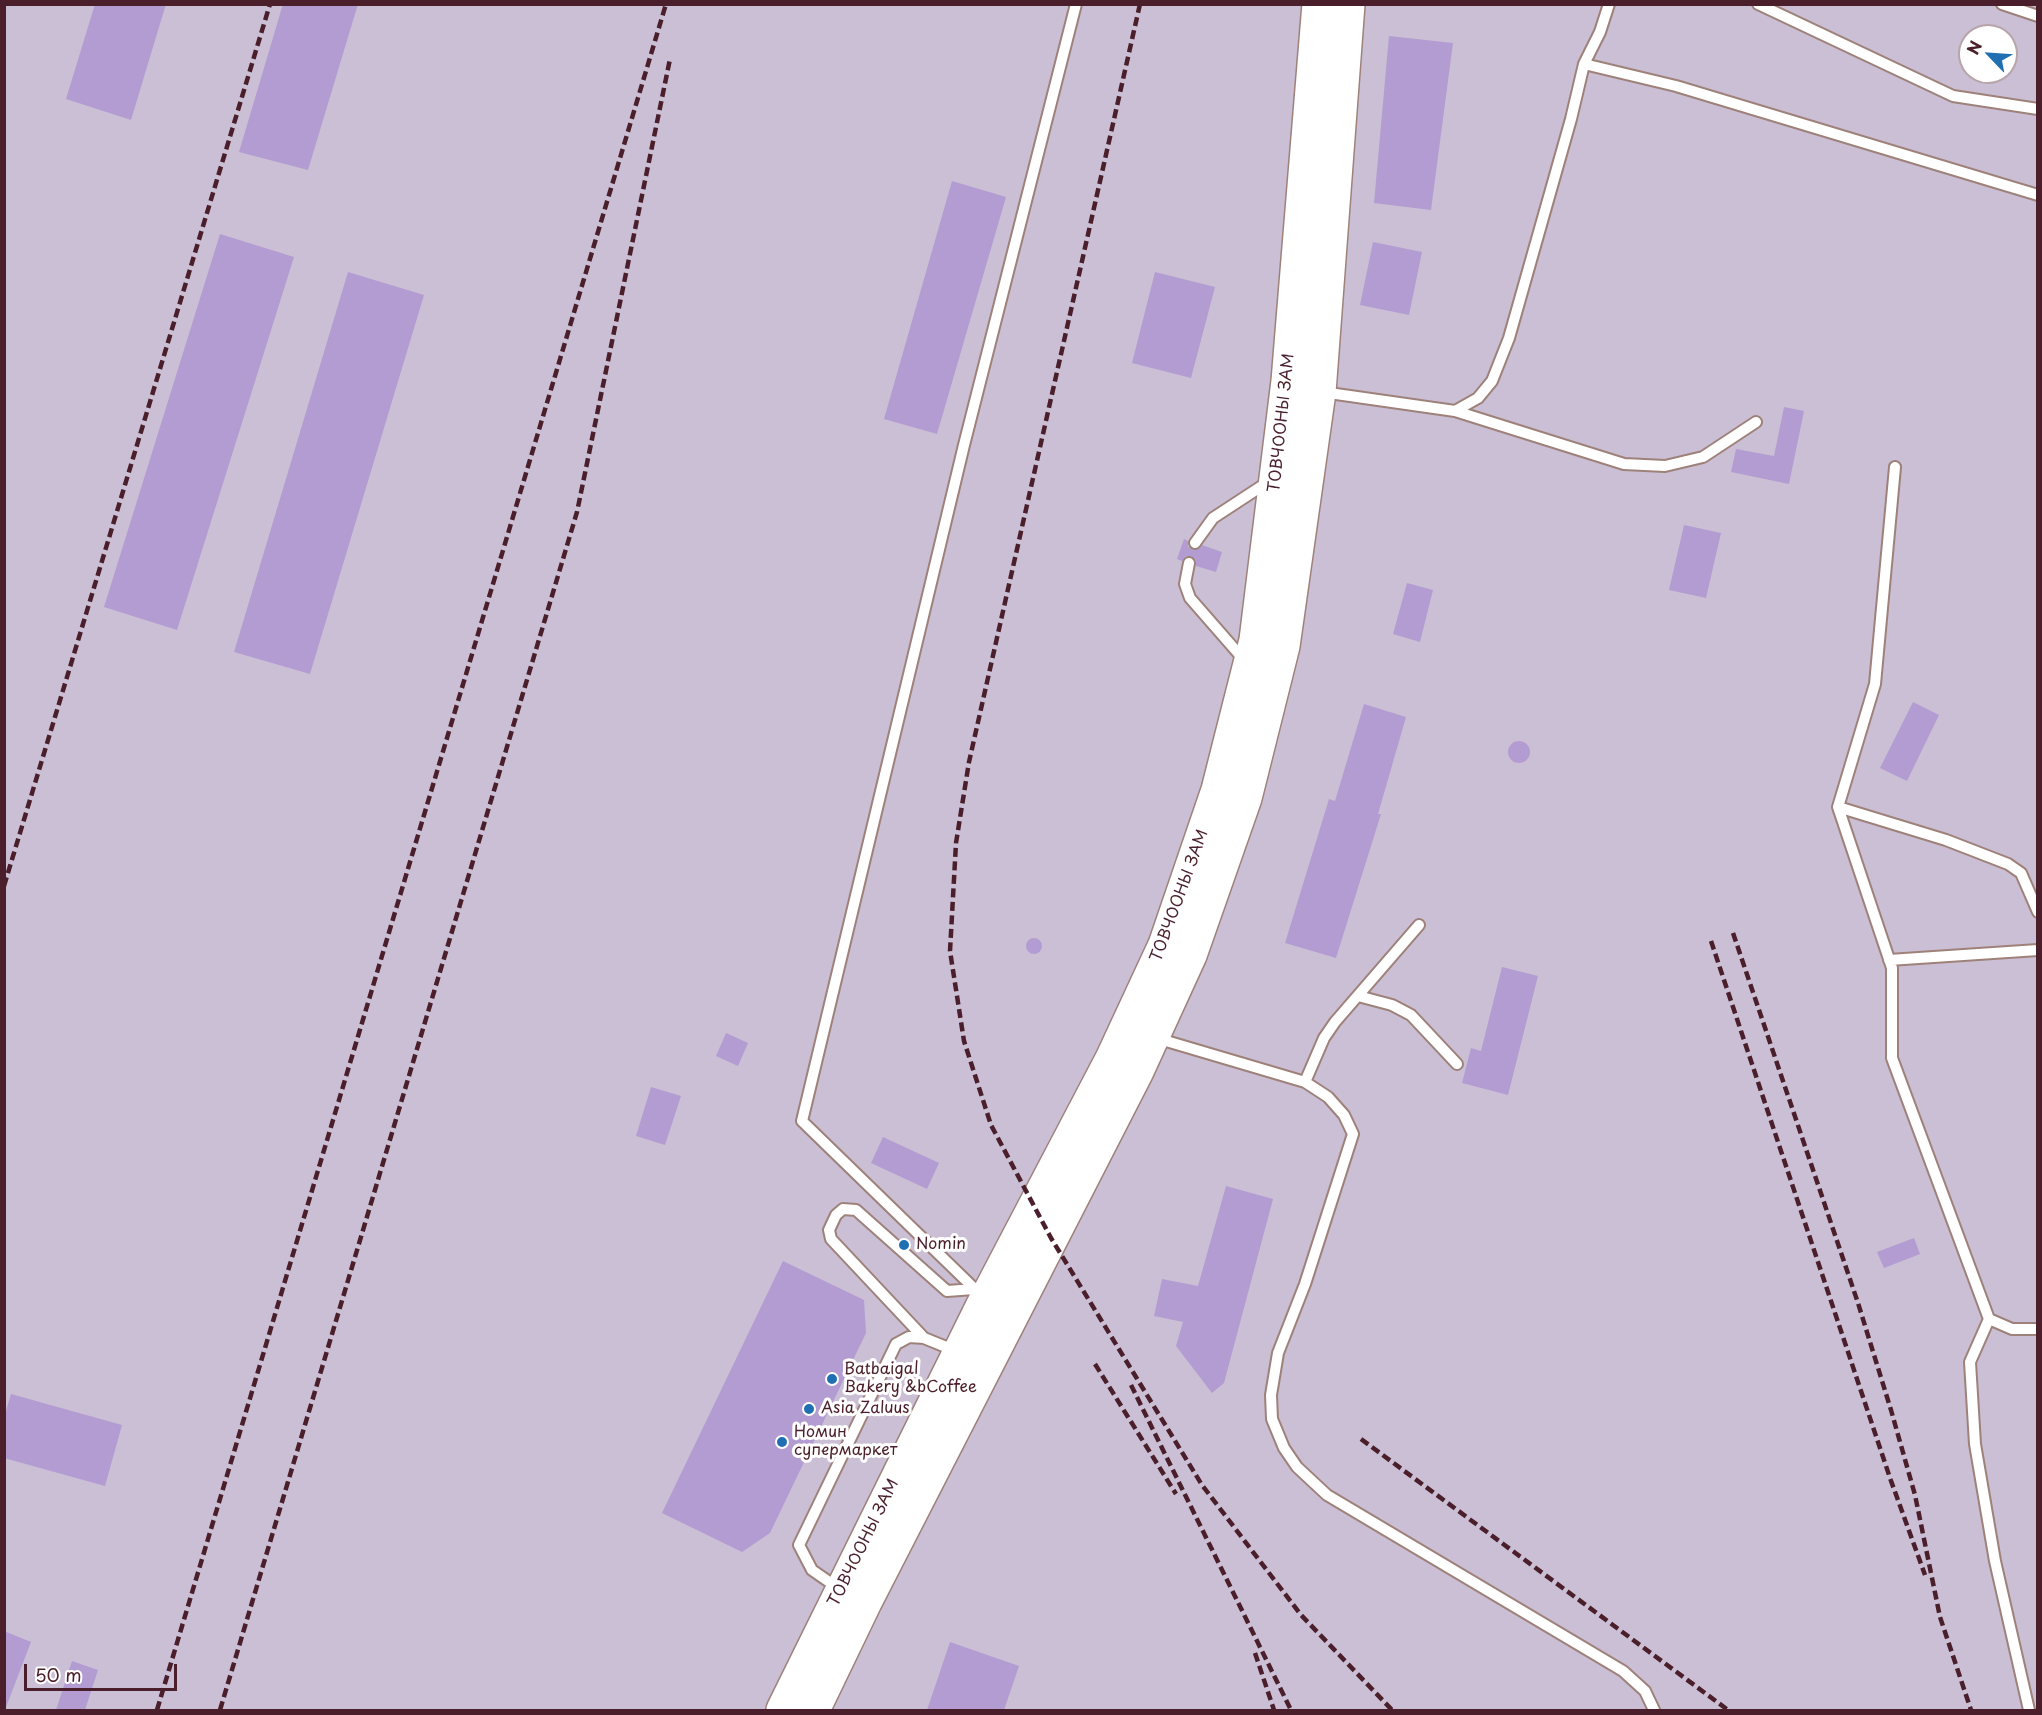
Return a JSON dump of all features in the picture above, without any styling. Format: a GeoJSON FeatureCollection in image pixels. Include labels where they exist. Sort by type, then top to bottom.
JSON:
{"type":"FeatureCollection","features":[{"type":"Feature","properties":{"kind":"highway","name":"ТОВЧООНЫ ЗАМ"},"geometry":{"type":"LineString","coordinates":[[783,1710],[959,1352],[980,1295],[1112,1059],[1165,945],[1218,790],[1256,640],[1288,381],[1319,4]]}},
{"type":"Feature","properties":{"kind":"highway","name":"ТОВЧООНЫ ЗАМ"},"geometry":{"type":"LineString","coordinates":[[813,1710],[865,1602],[1153,1037],[1190,955],[1247,787],[1283,646],[1319,392],[1348,4]]}},
{"type":"Feature","properties":{"kind":"lane"},"geometry":{"type":"LineString","coordinates":[[980,1295],[802,1121],[964,445],[1076,4]]}},
{"type":"Feature","properties":{"kind":"lane"},"geometry":{"type":"LineString","coordinates":[[1455,411],[1478,398],[1492,381],[1509,338],[1568,131],[1584,64],[1600,32],[1609,4]]}},
{"type":"Feature","properties":{"kind":"lane"},"geometry":{"type":"LineString","coordinates":[[1758,4],[1953,96],[2037,109]]}},
{"type":"Feature","properties":{"kind":"lane"},"geometry":{"type":"LineString","coordinates":[[2002,4],[2037,16]]}},
{"type":"Feature","properties":{"kind":"lane"},"geometry":{"type":"LineString","coordinates":[[1584,64],[1676,86],[2037,195]]}},
{"type":"Feature","properties":{"kind":"lane"},"geometry":{"type":"LineString","coordinates":[[1319,392],[1455,411],[1624,464],[1665,466],[1703,457],[1756,422]]}},
{"type":"Feature","properties":{"kind":"lane"},"geometry":{"type":"LineString","coordinates":[[1895,467],[1875,684],[1838,807],[1892,968],[1892,1058],[1989,1319],[1970,1362],[1975,1443],[1995,1561],[2029,1710]]}},
{"type":"Feature","properties":{"kind":"lane"},"geometry":{"type":"LineString","coordinates":[[1195,543],[1213,518],[1276,477]]}},
{"type":"Feature","properties":{"kind":"lane"},"geometry":{"type":"LineString","coordinates":[[1189,563],[1185,584],[1190,598],[1250,666]]}},
{"type":"Feature","properties":{"kind":"lane"},"geometry":{"type":"LineString","coordinates":[[1838,807],[1946,840],[2008,864],[2021,873],[2037,912]]}},
{"type":"Feature","properties":{"kind":"lane"},"geometry":{"type":"LineString","coordinates":[[1305,1082],[1324,1038],[1419,925]]}},
{"type":"Feature","properties":{"kind":"lane"},"geometry":{"type":"LineString","coordinates":[[1889,960],[2037,950]]}},
{"type":"Feature","properties":{"kind":"lane"},"geometry":{"type":"LineString","coordinates":[[1358,996],[1392,1005],[1411,1015],[1457,1064]]}},
{"type":"Feature","properties":{"kind":"lane"},"geometry":{"type":"LineString","coordinates":[[1153,1037],[1305,1082],[1328,1097],[1344,1115],[1353,1134],[1305,1284],[1278,1353],[1271,1395],[1272,1419],[1284,1448],[1297,1467],[1326,1495],[1623,1671],[1645,1691],[1654,1710]]}},
{"type":"Feature","properties":{"kind":"lane"},"geometry":{"type":"LineString","coordinates":[[924,1338],[831,1239],[830,1230],[836,1215],[843,1209],[856,1210],[947,1291],[980,1295]]}},
{"type":"Feature","properties":{"kind":"lane"},"geometry":{"type":"LineString","coordinates":[[1989,1319],[2012,1329],[2037,1329]]}},
{"type":"Feature","properties":{"kind":"lane"},"geometry":{"type":"LineString","coordinates":[[841,1590],[812,1570],[799,1545],[896,1344],[909,1337],[924,1338],[959,1352]]}},
{"type":"Feature","properties":{"kind":"shaded area"},"geometry":{"type":"Polygon","coordinates":[[[5,5],[2037,5],[2037,1710],[5,1710],[5,5]]]}},
{"type":"Feature","properties":{"kind":"building"},"geometry":{"type":"Polygon","coordinates":[[[95,4],[166,4],[131,120],[66,99],[95,4]]]}},
{"type":"Feature","properties":{"kind":"building"},"geometry":{"type":"Polygon","coordinates":[[[283,4],[358,4],[308,170],[239,152],[283,4]]]}},
{"type":"Feature","properties":{"kind":"building"},"geometry":{"type":"Polygon","coordinates":[[[1389,36],[1453,43],[1431,210],[1374,203],[1389,36]]]}},
{"type":"Feature","properties":{"kind":"building"},"geometry":{"type":"Polygon","coordinates":[[[952,181],[1006,197],[937,434],[884,419],[952,181]]]}},
{"type":"Feature","properties":{"kind":"building"},"geometry":{"type":"Polygon","coordinates":[[[220,234],[294,257],[177,630],[104,607],[220,234]]]}},
{"type":"Feature","properties":{"kind":"building"},"geometry":{"type":"Polygon","coordinates":[[[1373,242],[1422,252],[1409,315],[1360,305],[1373,242]]]}},
{"type":"Feature","properties":{"kind":"building"},"geometry":{"type":"Polygon","coordinates":[[[348,272],[424,295],[310,674],[234,652],[348,272]]]}},
{"type":"Feature","properties":{"kind":"building"},"geometry":{"type":"Polygon","coordinates":[[[1155,272],[1215,287],[1191,378],[1132,363],[1155,272]]]}},
{"type":"Feature","properties":{"kind":"building"},"geometry":{"type":"Polygon","coordinates":[[[1784,407],[1804,411],[1789,484],[1731,472],[1736,449],[1774,456],[1784,407]]]}},
{"type":"Feature","properties":{"kind":"building"},"geometry":{"type":"Polygon","coordinates":[[[1684,525],[1721,533],[1706,598],[1669,590],[1684,525]]]}},
{"type":"Feature","properties":{"kind":"building"},"geometry":{"type":"Polygon","coordinates":[[[1184,539],[1188,541],[1188,547],[1194,550],[1202,545],[1222,552],[1216,572],[1196,566],[1196,560],[1191,556],[1186,556],[1182,561],[1177,559],[1184,539]]]}},
{"type":"Feature","properties":{"kind":"building"},"geometry":{"type":"Polygon","coordinates":[[[1407,583],[1433,590],[1420,642],[1393,634],[1407,583]]]}},
{"type":"Feature","properties":{"kind":"building"},"geometry":{"type":"Polygon","coordinates":[[[1913,702],[1939,715],[1907,781],[1880,768],[1913,702]]]}},
{"type":"Feature","properties":{"kind":"building"},"geometry":{"type":"Polygon","coordinates":[[[1364,704],[1406,717],[1378,814],[1381,814],[1336,958],[1285,943],[1329,799],[1335,801],[1364,704]]]}},
{"type":"Feature","properties":{"kind":"building"},"geometry":{"type":"Polygon","coordinates":[[[1519,741],[1527,744],[1530,752],[1527,760],[1519,763],[1511,760],[1508,752],[1511,744],[1519,741]]]}},
{"type":"Feature","properties":{"kind":"building"},"geometry":{"type":"Polygon","coordinates":[[[1031,938],[1037,938],[1042,946],[1040,952],[1031,954],[1026,949],[1026,943],[1031,938]]]}},
{"type":"Feature","properties":{"kind":"building"},"geometry":{"type":"Polygon","coordinates":[[[1502,967],[1538,976],[1508,1095],[1462,1083],[1471,1048],[1481,1051],[1502,967]]]}},
{"type":"Feature","properties":{"kind":"building"},"geometry":{"type":"Polygon","coordinates":[[[726,1033],[748,1043],[738,1066],[716,1056],[726,1033]]]}},
{"type":"Feature","properties":{"kind":"building"},"geometry":{"type":"Polygon","coordinates":[[[651,1087],[681,1096],[665,1145],[636,1136],[651,1087]]]}},
{"type":"Feature","properties":{"kind":"building"},"geometry":{"type":"Polygon","coordinates":[[[883,1137],[939,1163],[927,1189],[871,1163],[883,1137]]]}},
{"type":"Feature","properties":{"kind":"building"},"geometry":{"type":"Polygon","coordinates":[[[1226,1186],[1273,1199],[1224,1383],[1212,1393],[1176,1346],[1183,1322],[1154,1316],[1162,1279],[1198,1286],[1226,1186]]]}},
{"type":"Feature","properties":{"kind":"building"},"geometry":{"type":"Polygon","coordinates":[[[1914,1238],[1920,1254],[1884,1268],[1877,1252],[1914,1238]]]}},
{"type":"Feature","properties":{"kind":"building"},"geometry":{"type":"Polygon","coordinates":[[[783,1261],[864,1300],[866,1333],[770,1533],[742,1552],[662,1513],[783,1261]]]}},
{"type":"Feature","properties":{"kind":"building"},"geometry":{"type":"Polygon","coordinates":[[[11,1394],[122,1425],[105,1486],[4,1458],[4,1418],[11,1394]]]}},
{"type":"Feature","properties":{"kind":"building"},"geometry":{"type":"Polygon","coordinates":[[[4,1631],[31,1642],[6,1707],[4,1707],[4,1631]]]}},
{"type":"Feature","properties":{"kind":"building"},"geometry":{"type":"Polygon","coordinates":[[[950,1642],[1019,1666],[1004,1710],[927,1710],[950,1642]]]}},
{"type":"Feature","properties":{"kind":"building"},"geometry":{"type":"Polygon","coordinates":[[[72,1661],[98,1670],[85,1710],[56,1710],[72,1661]]]}},
{"type":"Feature","properties":{"kind":"railway"},"geometry":{"type":"LineString","coordinates":[[4,886],[270,4]]}},
{"type":"Feature","properties":{"kind":"railway"},"geometry":{"type":"LineString","coordinates":[[157,1710],[666,4]]}},
{"type":"Feature","properties":{"kind":"railway"},"geometry":{"type":"LineString","coordinates":[[1140,4],[969,762],[956,843],[950,951],[964,1041],[991,1125],[1051,1238],[1202,1485],[1301,1615],[1392,1710]]}},
{"type":"Feature","properties":{"kind":"railway"},"geometry":{"type":"LineString","coordinates":[[220,1710],[577,512],[670,59]]}},
{"type":"Feature","properties":{"kind":"railway"},"geometry":{"type":"LineString","coordinates":[[1733,933],[1858,1303],[1891,1410],[1915,1495],[1940,1617],[1971,1710]]}},
{"type":"Feature","properties":{"kind":"railway"},"geometry":{"type":"LineString","coordinates":[[1711,941],[1890,1478],[1925,1575]]}},
{"type":"Feature","properties":{"kind":"railway"},"geometry":{"type":"LineString","coordinates":[[1095,1364],[1176,1494]]}},
{"type":"Feature","properties":{"kind":"railway"},"geometry":{"type":"LineString","coordinates":[[1131,1385],[1291,1710]]}},
{"type":"Feature","properties":{"kind":"railway"},"geometry":{"type":"LineString","coordinates":[[1361,1439],[1728,1710]]}},
{"type":"Feature","properties":{"kind":"railway"},"geometry":{"type":"LineString","coordinates":[[1255,1653],[1274,1710]]}},
{"type":"Feature","properties":{"kind":"place","name":"Nomin"},"geometry":{"type":"Point","coordinates":[904,1245]}},
{"type":"Feature","properties":{"kind":"place","name":"Batbaigal Bakery &bCoffee"},"geometry":{"type":"Point","coordinates":[832,1379]}},
{"type":"Feature","properties":{"kind":"place","name":"Asia Zaluus"},"geometry":{"type":"Point","coordinates":[809,1409]}},
{"type":"Feature","properties":{"kind":"place","name":"Номин супермаркет"},"geometry":{"type":"Point","coordinates":[782,1442]}}]}
